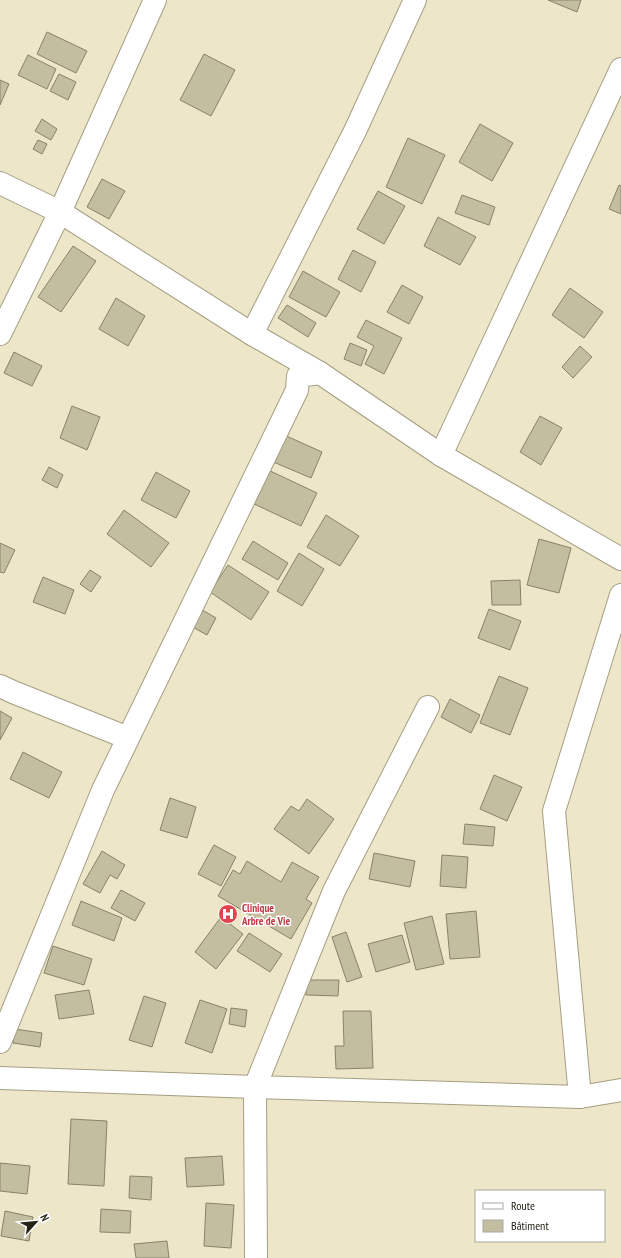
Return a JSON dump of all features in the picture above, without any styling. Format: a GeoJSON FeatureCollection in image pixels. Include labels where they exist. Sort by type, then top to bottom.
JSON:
{"type":"FeatureCollection","features":[{"type":"Feature","properties":{"kind":"street"},"geometry":{"type":"LineString","coordinates":[[0,334],[60,212],[155,0]]}},
{"type":"Feature","properties":{"kind":"street"},"geometry":{"type":"LineString","coordinates":[[252,334],[355,131],[415,0]]}},
{"type":"Feature","properties":{"kind":"street"},"geometry":{"type":"LineString","coordinates":[[441,455],[621,69]]}},
{"type":"Feature","properties":{"kind":"street"},"geometry":{"type":"LineString","coordinates":[[0,183],[60,212],[252,334],[320,373],[441,455],[621,559]]}},
{"type":"Feature","properties":{"kind":"street"},"geometry":{"type":"LineString","coordinates":[[0,1042],[103,790],[297,390],[298,376],[320,373]]}},
{"type":"Feature","properties":{"kind":"street"},"geometry":{"type":"LineString","coordinates":[[580,1097],[554,811],[621,595]]}},
{"type":"Feature","properties":{"kind":"street"},"geometry":{"type":"LineString","coordinates":[[0,686],[128,738]]}},
{"type":"Feature","properties":{"kind":"street"},"geometry":{"type":"LineString","coordinates":[[256,1258],[256,1087],[334,891],[428,707]]}},
{"type":"Feature","properties":{"kind":"street"},"geometry":{"type":"LineString","coordinates":[[0,1078],[580,1097],[621,1090]]}},
{"type":"Feature","properties":{"kind":"building"},"geometry":{"type":"Polygon","coordinates":[[[548,0],[581,0],[577,12],[548,0]]]}},
{"type":"Feature","properties":{"kind":"building"},"geometry":{"type":"Polygon","coordinates":[[[47,32],[87,51],[76,73],[37,54],[47,32]]]}},
{"type":"Feature","properties":{"kind":"building"},"geometry":{"type":"Polygon","coordinates":[[[204,54],[235,70],[211,116],[180,100],[204,54]]]}},
{"type":"Feature","properties":{"kind":"building"},"geometry":{"type":"Polygon","coordinates":[[[28,55],[56,69],[47,89],[18,75],[28,55]]]}},
{"type":"Feature","properties":{"kind":"building"},"geometry":{"type":"Polygon","coordinates":[[[59,74],[76,82],[68,100],[50,91],[59,74]]]}},
{"type":"Feature","properties":{"kind":"building"},"geometry":{"type":"Polygon","coordinates":[[[0,80],[9,84],[0,105],[0,80]]]}},
{"type":"Feature","properties":{"kind":"building"},"geometry":{"type":"Polygon","coordinates":[[[42,119],[57,129],[51,140],[35,131],[42,119]]]}},
{"type":"Feature","properties":{"kind":"building"},"geometry":{"type":"Polygon","coordinates":[[[480,124],[513,143],[492,181],[459,162],[480,124]]]}},
{"type":"Feature","properties":{"kind":"building"},"geometry":{"type":"Polygon","coordinates":[[[408,138],[445,155],[422,204],[386,187],[408,138]]]}},
{"type":"Feature","properties":{"kind":"building"},"geometry":{"type":"Polygon","coordinates":[[[38,140],[47,144],[42,154],[33,149],[38,140]]]}},
{"type":"Feature","properties":{"kind":"building"},"geometry":{"type":"Polygon","coordinates":[[[102,179],[125,191],[109,219],[87,207],[102,179]]]}},
{"type":"Feature","properties":{"kind":"building"},"geometry":{"type":"Polygon","coordinates":[[[619,185],[621,186],[621,214],[609,209],[619,185]]]}},
{"type":"Feature","properties":{"kind":"building"},"geometry":{"type":"Polygon","coordinates":[[[378,191],[405,206],[384,244],[357,229],[378,191]]]}},
{"type":"Feature","properties":{"kind":"building"},"geometry":{"type":"Polygon","coordinates":[[[462,195],[495,207],[489,225],[455,213],[462,195]]]}},
{"type":"Feature","properties":{"kind":"building"},"geometry":{"type":"Polygon","coordinates":[[[438,217],[476,237],[460,265],[424,246],[438,217]]]}},
{"type":"Feature","properties":{"kind":"building"},"geometry":{"type":"Polygon","coordinates":[[[73,246],[96,261],[61,312],[38,297],[73,246]]]}},
{"type":"Feature","properties":{"kind":"building"},"geometry":{"type":"Polygon","coordinates":[[[353,250],[376,262],[361,292],[338,279],[353,250]]]}},
{"type":"Feature","properties":{"kind":"building"},"geometry":{"type":"Polygon","coordinates":[[[303,271],[340,292],[326,317],[289,297],[303,271]]]}},
{"type":"Feature","properties":{"kind":"building"},"geometry":{"type":"Polygon","coordinates":[[[402,285],[423,297],[409,324],[387,312],[402,285]]]}},
{"type":"Feature","properties":{"kind":"building"},"geometry":{"type":"Polygon","coordinates":[[[570,288],[603,312],[584,338],[552,315],[570,288]]]}},
{"type":"Feature","properties":{"kind":"building"},"geometry":{"type":"Polygon","coordinates":[[[116,298],[145,316],[128,346],[99,329],[116,298]]]}},
{"type":"Feature","properties":{"kind":"building"},"geometry":{"type":"Polygon","coordinates":[[[287,305],[316,323],[308,337],[278,318],[287,305]]]}},
{"type":"Feature","properties":{"kind":"building"},"geometry":{"type":"Polygon","coordinates":[[[366,320],[402,338],[384,374],[365,364],[374,346],[357,337],[366,320]]]}},
{"type":"Feature","properties":{"kind":"building"},"geometry":{"type":"Polygon","coordinates":[[[350,343],[367,350],[361,366],[344,359],[350,343]]]}},
{"type":"Feature","properties":{"kind":"building"},"geometry":{"type":"Polygon","coordinates":[[[580,346],[592,357],[573,378],[562,367],[580,346]]]}},
{"type":"Feature","properties":{"kind":"building"},"geometry":{"type":"Polygon","coordinates":[[[14,352],[42,366],[32,386],[4,373],[14,352]]]}},
{"type":"Feature","properties":{"kind":"building"},"geometry":{"type":"Polygon","coordinates":[[[72,406],[100,417],[87,450],[60,438],[72,406]]]}},
{"type":"Feature","properties":{"kind":"building"},"geometry":{"type":"Polygon","coordinates":[[[540,416],[562,428],[541,465],[520,452],[540,416]]]}},
{"type":"Feature","properties":{"kind":"building"},"geometry":{"type":"Polygon","coordinates":[[[282,434],[322,452],[311,478],[271,461],[282,434]]]}},
{"type":"Feature","properties":{"kind":"building"},"geometry":{"type":"Polygon","coordinates":[[[49,467],[63,475],[57,488],[42,480],[49,467]]]}},
{"type":"Feature","properties":{"kind":"building"},"geometry":{"type":"Polygon","coordinates":[[[266,469],[317,493],[301,526],[250,502],[266,469]]]}},
{"type":"Feature","properties":{"kind":"building"},"geometry":{"type":"Polygon","coordinates":[[[156,472],[190,491],[176,518],[141,500],[156,472]]]}},
{"type":"Feature","properties":{"kind":"building"},"geometry":{"type":"Polygon","coordinates":[[[124,510],[169,543],[151,567],[107,534],[124,510]]]}},
{"type":"Feature","properties":{"kind":"building"},"geometry":{"type":"Polygon","coordinates":[[[326,515],[359,536],[340,566],[307,547],[326,515]]]}},
{"type":"Feature","properties":{"kind":"building"},"geometry":{"type":"Polygon","coordinates":[[[539,539],[571,548],[559,593],[527,585],[539,539]]]}},
{"type":"Feature","properties":{"kind":"building"},"geometry":{"type":"Polygon","coordinates":[[[253,541],[288,563],[278,580],[242,559],[253,541]]]}},
{"type":"Feature","properties":{"kind":"building"},"geometry":{"type":"Polygon","coordinates":[[[0,543],[15,550],[4,573],[0,572],[0,543]]]}},
{"type":"Feature","properties":{"kind":"building"},"geometry":{"type":"Polygon","coordinates":[[[299,553],[324,569],[302,606],[277,591],[299,553]]]}},
{"type":"Feature","properties":{"kind":"building"},"geometry":{"type":"Polygon","coordinates":[[[228,565],[269,592],[251,620],[210,592],[228,565]]]}},
{"type":"Feature","properties":{"kind":"building"},"geometry":{"type":"Polygon","coordinates":[[[90,570],[101,577],[91,592],[80,584],[90,570]]]}},
{"type":"Feature","properties":{"kind":"building"},"geometry":{"type":"Polygon","coordinates":[[[43,577],[74,590],[65,614],[33,602],[43,577]]]}},
{"type":"Feature","properties":{"kind":"building"},"geometry":{"type":"Polygon","coordinates":[[[520,580],[521,605],[492,605],[491,581],[520,580]]]}},
{"type":"Feature","properties":{"kind":"building"},"geometry":{"type":"Polygon","coordinates":[[[199,608],[216,618],[207,635],[189,625],[199,608]]]}},
{"type":"Feature","properties":{"kind":"building"},"geometry":{"type":"Polygon","coordinates":[[[489,609],[521,621],[510,650],[478,638],[489,609]]]}},
{"type":"Feature","properties":{"kind":"building"},"geometry":{"type":"Polygon","coordinates":[[[499,676],[528,688],[510,735],[480,723],[499,676]]]}},
{"type":"Feature","properties":{"kind":"building"},"geometry":{"type":"Polygon","coordinates":[[[450,699],[480,715],[471,733],[441,717],[450,699]]]}},
{"type":"Feature","properties":{"kind":"building"},"geometry":{"type":"Polygon","coordinates":[[[0,711],[12,718],[0,740],[0,711]]]}},
{"type":"Feature","properties":{"kind":"building"},"geometry":{"type":"Polygon","coordinates":[[[23,752],[62,772],[49,798],[10,779],[23,752]]]}},
{"type":"Feature","properties":{"kind":"building"},"geometry":{"type":"Polygon","coordinates":[[[494,775],[522,787],[507,821],[480,809],[494,775]]]}},
{"type":"Feature","properties":{"kind":"building"},"geometry":{"type":"Polygon","coordinates":[[[170,798],[196,807],[187,838],[160,830],[170,798]]]}},
{"type":"Feature","properties":{"kind":"building"},"geometry":{"type":"Polygon","coordinates":[[[307,799],[334,819],[309,854],[274,829],[291,806],[299,811],[307,799]]]}},
{"type":"Feature","properties":{"kind":"building"},"geometry":{"type":"Polygon","coordinates":[[[465,824],[495,827],[493,846],[463,844],[465,824]]]}},
{"type":"Feature","properties":{"kind":"building"},"geometry":{"type":"Polygon","coordinates":[[[214,845],[236,857],[221,886],[198,874],[214,845]]]}},
{"type":"Feature","properties":{"kind":"building"},"geometry":{"type":"Polygon","coordinates":[[[102,851],[125,865],[117,879],[110,875],[100,893],[83,884],[102,851]]]}},
{"type":"Feature","properties":{"kind":"building"},"geometry":{"type":"Polygon","coordinates":[[[374,853],[415,861],[410,887],[369,879],[374,853]]]}},
{"type":"Feature","properties":{"kind":"building"},"geometry":{"type":"Polygon","coordinates":[[[442,855],[468,857],[466,888],[440,886],[442,855]]]}},
{"type":"Feature","properties":{"kind":"building"},"geometry":{"type":"Polygon","coordinates":[[[247,861],[281,882],[292,862],[319,877],[306,899],[312,903],[291,939],[218,896],[233,870],[240,874],[247,861]]]}},
{"type":"Feature","properties":{"kind":"building"},"geometry":{"type":"Polygon","coordinates":[[[121,890],[145,903],[135,921],[111,908],[121,890]]]}},
{"type":"Feature","properties":{"kind":"building"},"geometry":{"type":"Polygon","coordinates":[[[81,901],[122,918],[114,941],[72,925],[81,901]]]}},
{"type":"Feature","properties":{"kind":"building"},"geometry":{"type":"Polygon","coordinates":[[[476,911],[480,957],[450,959],[446,914],[476,911]]]}},
{"type":"Feature","properties":{"kind":"building"},"geometry":{"type":"Polygon","coordinates":[[[432,916],[444,964],[416,970],[404,923],[432,916]]]}},
{"type":"Feature","properties":{"kind":"building"},"geometry":{"type":"Polygon","coordinates":[[[221,917],[243,934],[216,969],[195,952],[221,917]]]}},
{"type":"Feature","properties":{"kind":"building"},"geometry":{"type":"Polygon","coordinates":[[[346,932],[362,977],[347,982],[332,937],[346,932]]]}},
{"type":"Feature","properties":{"kind":"building"},"geometry":{"type":"Polygon","coordinates":[[[249,933],[282,954],[270,972],[237,951],[249,933]]]}},
{"type":"Feature","properties":{"kind":"building"},"geometry":{"type":"Polygon","coordinates":[[[402,935],[410,962],[376,972],[368,944],[402,935]]]}},
{"type":"Feature","properties":{"kind":"building"},"geometry":{"type":"Polygon","coordinates":[[[53,946],[92,959],[84,985],[44,973],[53,946]]]}},
{"type":"Feature","properties":{"kind":"building"},"geometry":{"type":"Polygon","coordinates":[[[306,980],[339,980],[338,996],[306,995],[306,980]]]}},
{"type":"Feature","properties":{"kind":"building"},"geometry":{"type":"Polygon","coordinates":[[[89,990],[94,1014],[59,1019],[55,995],[89,990]]]}},
{"type":"Feature","properties":{"kind":"building"},"geometry":{"type":"Polygon","coordinates":[[[144,996],[166,1003],[152,1047],[129,1040],[144,996]]]}},
{"type":"Feature","properties":{"kind":"building"},"geometry":{"type":"Polygon","coordinates":[[[200,1000],[227,1009],[212,1053],[185,1043],[200,1000]]]}},
{"type":"Feature","properties":{"kind":"building"},"geometry":{"type":"Polygon","coordinates":[[[231,1008],[247,1010],[245,1027],[229,1024],[231,1008]]]}},
{"type":"Feature","properties":{"kind":"building"},"geometry":{"type":"Polygon","coordinates":[[[343,1011],[371,1011],[373,1068],[336,1069],[335,1046],[344,1046],[343,1011]]]}},
{"type":"Feature","properties":{"kind":"building"},"geometry":{"type":"Polygon","coordinates":[[[15,1029],[42,1033],[40,1047],[13,1043],[15,1029]]]}},
{"type":"Feature","properties":{"kind":"building"},"geometry":{"type":"Polygon","coordinates":[[[71,1119],[107,1121],[104,1186],[68,1184],[71,1119]]]}},
{"type":"Feature","properties":{"kind":"building"},"geometry":{"type":"Polygon","coordinates":[[[222,1156],[224,1185],[187,1187],[185,1158],[222,1156]]]}},
{"type":"Feature","properties":{"kind":"building"},"geometry":{"type":"Polygon","coordinates":[[[0,1163],[30,1166],[27,1194],[0,1191],[0,1163]]]}},
{"type":"Feature","properties":{"kind":"building"},"geometry":{"type":"Polygon","coordinates":[[[130,1176],[152,1177],[151,1200],[129,1198],[130,1176]]]}},
{"type":"Feature","properties":{"kind":"building"},"geometry":{"type":"Polygon","coordinates":[[[206,1203],[234,1205],[231,1248],[204,1246],[206,1203]]]}},
{"type":"Feature","properties":{"kind":"building"},"geometry":{"type":"Polygon","coordinates":[[[101,1209],[131,1211],[130,1233],[100,1232],[101,1209]]]}},
{"type":"Feature","properties":{"kind":"building"},"geometry":{"type":"Polygon","coordinates":[[[5,1211],[33,1217],[29,1241],[1,1236],[5,1211]]]}},
{"type":"Feature","properties":{"kind":"building"},"geometry":{"type":"Polygon","coordinates":[[[167,1241],[169,1258],[136,1258],[134,1244],[167,1241]]]}},
{"type":"Feature","properties":{"kind":"place","name":"Clinique Arbre de Vie"},"geometry":{"type":"Point","coordinates":[228,914]}}]}
